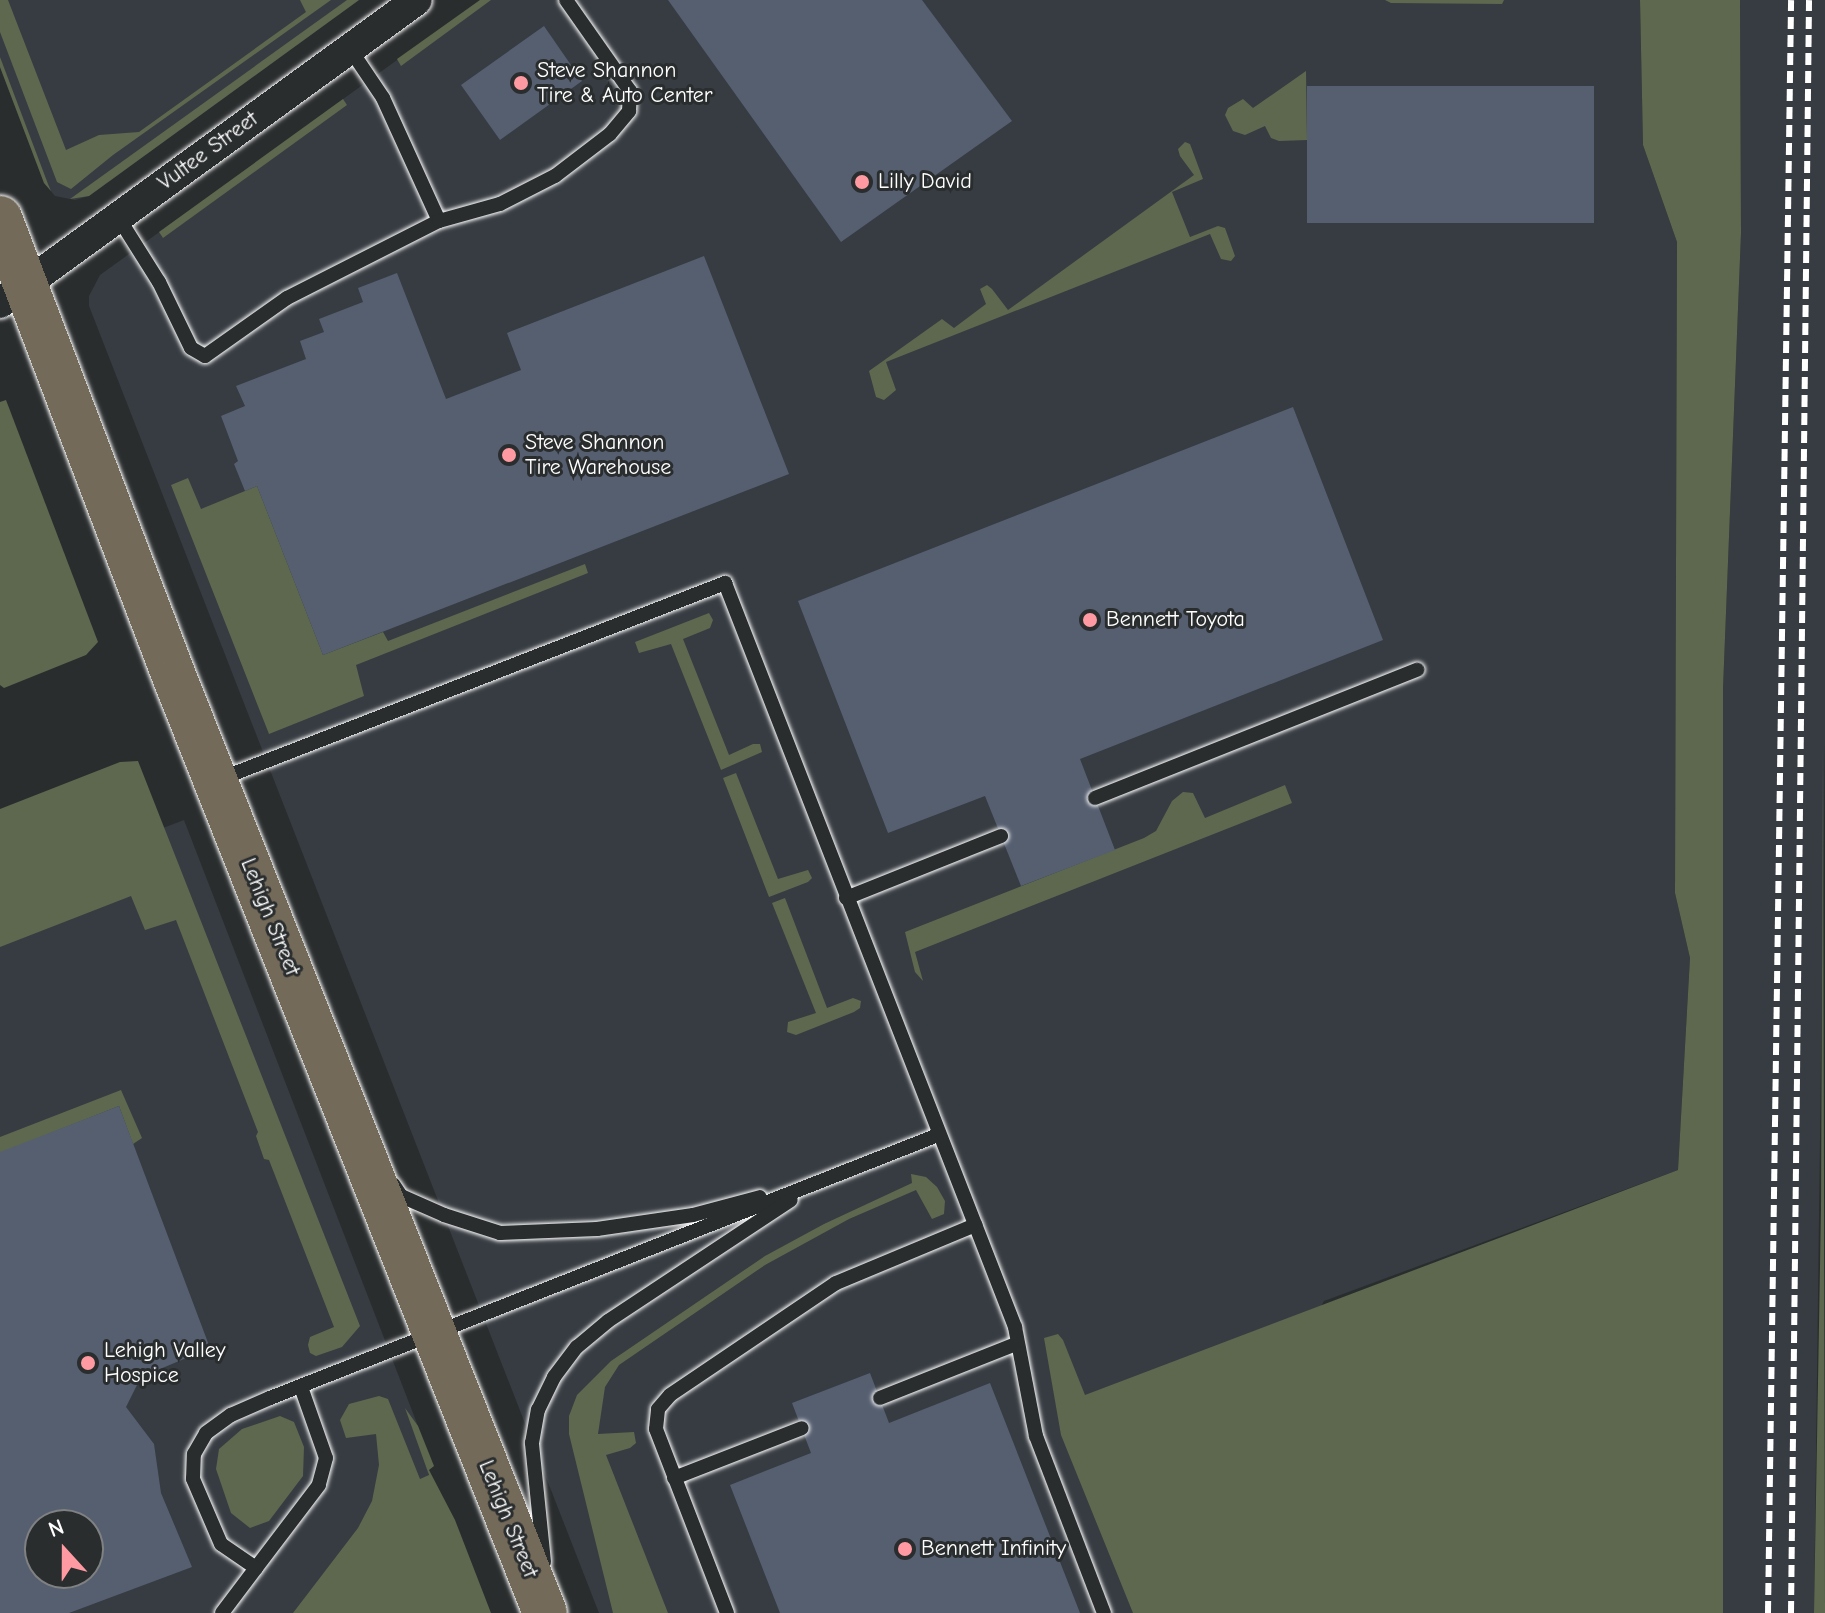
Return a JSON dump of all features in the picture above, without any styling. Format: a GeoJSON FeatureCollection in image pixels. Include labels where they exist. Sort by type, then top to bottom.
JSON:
{"type":"FeatureCollection","features":[{"type":"Feature","properties":{"kind":"main road","name":"Lehigh Street"},"geometry":{"type":"LineString","coordinates":[[0,218],[12,293],[216,781],[545,1613]]}},
{"type":"Feature","properties":{"kind":"street","name":"Vultee Street"},"geometry":{"type":"LineString","coordinates":[[12,293],[416,0]]}},
{"type":"Feature","properties":{"kind":"lane"},"geometry":{"type":"LineString","coordinates":[[118,217],[159,282],[191,348],[205,356],[287,298],[439,221],[500,204],[555,176],[610,134],[629,111],[630,91],[566,0]]}},
{"type":"Feature","properties":{"kind":"lane"},"geometry":{"type":"LineString","coordinates":[[350,49],[383,98],[439,221]]}},
{"type":"Feature","properties":{"kind":"lane"},"geometry":{"type":"LineString","coordinates":[[216,781],[725,583],[1015,1327],[1036,1436],[1104,1613]]}},
{"type":"Feature","properties":{"kind":"lane"},"geometry":{"type":"LineString","coordinates":[[1095,798],[1417,670]]}},
{"type":"Feature","properties":{"kind":"lane"},"geometry":{"type":"LineString","coordinates":[[846,898],[1001,836]]}},
{"type":"Feature","properties":{"kind":"lane"},"geometry":{"type":"LineString","coordinates":[[353,1125],[401,1196],[444,1215],[500,1233],[597,1229],[693,1215],[822,1181]]}},
{"type":"Feature","properties":{"kind":"lane"},"geometry":{"type":"LineString","coordinates":[[256,1568],[221,1544],[193,1479],[194,1454],[206,1433],[231,1415],[938,1135]]}},
{"type":"Feature","properties":{"kind":"lane"},"geometry":{"type":"LineString","coordinates":[[553,1613],[536,1509],[532,1443],[538,1410],[554,1377],[577,1347],[608,1321],[822,1181]]}},
{"type":"Feature","properties":{"kind":"lane"},"geometry":{"type":"LineString","coordinates":[[727,1613],[656,1429],[658,1409],[670,1395],[836,1283],[975,1225]]}},
{"type":"Feature","properties":{"kind":"lane"},"geometry":{"type":"LineString","coordinates":[[880,1398],[1016,1344]]}},
{"type":"Feature","properties":{"kind":"lane"},"geometry":{"type":"LineString","coordinates":[[222,1613],[319,1485],[326,1458],[301,1387]]}},
{"type":"Feature","properties":{"kind":"lane"},"geometry":{"type":"LineString","coordinates":[[674,1478],[802,1428]]}},
{"type":"Feature","properties":{"kind":"shaded area"},"geometry":{"type":"Polygon","coordinates":[[[0,0],[359,0],[89,196],[75,200],[55,196],[44,183],[0,67],[0,0]]]}},
{"type":"Feature","properties":{"kind":"shaded area"},"geometry":{"type":"Polygon","coordinates":[[[480,0],[1640,0],[1643,145],[1677,242],[1675,893],[1690,958],[1678,1170],[1324,1301],[1146,1613],[599,1613],[89,306],[89,296],[100,275],[480,0]]]}},
{"type":"Feature","properties":{"kind":"shaded area"},"geometry":{"type":"Polygon","coordinates":[[[1740,0],[1825,0],[1825,744],[1814,1613],[1723,1613],[1723,689],[1741,233],[1740,0]]]}},
{"type":"Feature","properties":{"kind":"shaded area"},"geometry":{"type":"Polygon","coordinates":[[[184,820],[418,1426],[429,1476],[420,1479],[455,1613],[0,1613],[0,890],[184,820]]]}},
{"type":"Feature","properties":{"kind":"green space"},"geometry":{"type":"Polygon","coordinates":[[[0,0],[8,0],[66,150],[99,135],[139,132],[306,12],[300,0],[331,0],[113,155],[71,189],[57,182],[0,32],[0,0]]]}},
{"type":"Feature","properties":{"kind":"green space"},"geometry":{"type":"Polygon","coordinates":[[[347,0],[359,0],[89,196],[70,199],[347,0]]]}},
{"type":"Feature","properties":{"kind":"green space"},"geometry":{"type":"Polygon","coordinates":[[[480,0],[491,0],[401,66],[397,59],[480,0]]]}},
{"type":"Feature","properties":{"kind":"green space"},"geometry":{"type":"Polygon","coordinates":[[[1385,0],[1504,0],[1502,4],[1391,3],[1385,0]]]}},
{"type":"Feature","properties":{"kind":"green space"},"geometry":{"type":"Polygon","coordinates":[[[1640,0],[1740,0],[1741,233],[1723,689],[1723,1613],[1133,1613],[1061,1435],[1044,1338],[1058,1334],[1063,1340],[1085,1395],[1678,1170],[1690,958],[1675,893],[1677,242],[1643,145],[1640,0]]]}},
{"type":"Feature","properties":{"kind":"green space"},"geometry":{"type":"Polygon","coordinates":[[[0,57],[51,191],[44,183],[0,67],[0,57]]]}},
{"type":"Feature","properties":{"kind":"green space"},"geometry":{"type":"Polygon","coordinates":[[[1306,71],[1307,140],[1279,141],[1271,138],[1265,126],[1245,135],[1233,131],[1225,115],[1228,108],[1243,99],[1253,108],[1306,71]]]}},
{"type":"Feature","properties":{"kind":"green space"},"geometry":{"type":"Polygon","coordinates":[[[343,99],[347,105],[163,238],[159,232],[343,99]]]}},
{"type":"Feature","properties":{"kind":"green space"},"geometry":{"type":"Polygon","coordinates":[[[1185,142],[1190,144],[1203,179],[1172,192],[1190,237],[1218,226],[1225,228],[1235,256],[1231,261],[1221,259],[1210,234],[886,362],[896,390],[884,400],[876,397],[869,371],[942,319],[954,328],[986,304],[980,289],[987,285],[1008,310],[1194,175],[1178,149],[1185,142]]]}},
{"type":"Feature","properties":{"kind":"green space"},"geometry":{"type":"Polygon","coordinates":[[[6,400],[98,642],[86,655],[4,688],[0,685],[0,402],[6,400]]]}},
{"type":"Feature","properties":{"kind":"green space"},"geometry":{"type":"Polygon","coordinates":[[[188,478],[201,509],[257,486],[323,655],[383,632],[388,641],[585,564],[588,573],[356,665],[364,696],[269,734],[171,485],[188,478]]]}},
{"type":"Feature","properties":{"kind":"green space"},"geometry":{"type":"Polygon","coordinates":[[[709,613],[713,620],[710,628],[683,639],[729,755],[753,744],[760,744],[762,752],[721,770],[671,644],[639,653],[635,642],[709,613]]]}},
{"type":"Feature","properties":{"kind":"green space"},"geometry":{"type":"Polygon","coordinates":[[[1823,744],[1825,1613],[1814,1613],[1821,1209],[1823,744]]]}},
{"type":"Feature","properties":{"kind":"green space"},"geometry":{"type":"Polygon","coordinates":[[[138,761],[360,1326],[342,1347],[316,1356],[310,1353],[310,1337],[334,1327],[269,1160],[264,1159],[256,1136],[258,1132],[176,920],[145,930],[131,896],[0,947],[0,809],[120,762],[138,761]]]}},
{"type":"Feature","properties":{"kind":"green space"},"geometry":{"type":"Polygon","coordinates":[[[736,773],[778,879],[808,870],[812,878],[808,882],[769,897],[723,778],[736,773]]]}},
{"type":"Feature","properties":{"kind":"green space"},"geometry":{"type":"Polygon","coordinates":[[[1285,785],[1292,803],[915,952],[923,981],[915,972],[905,932],[1144,838],[1156,831],[1172,801],[1183,792],[1193,793],[1205,818],[1285,785]]]}},
{"type":"Feature","properties":{"kind":"green space"},"geometry":{"type":"Polygon","coordinates":[[[785,898],[827,1008],[853,998],[861,1001],[860,1008],[854,1012],[796,1035],[787,1032],[788,1022],[816,1013],[772,903],[785,898]]]}},
{"type":"Feature","properties":{"kind":"green space"},"geometry":{"type":"Polygon","coordinates":[[[121,1090],[142,1138],[133,1144],[119,1106],[0,1153],[0,1137],[121,1090]]]}},
{"type":"Feature","properties":{"kind":"green space"},"geometry":{"type":"Polygon","coordinates":[[[911,1174],[926,1177],[937,1187],[945,1201],[944,1214],[932,1219],[916,1190],[849,1219],[765,1265],[619,1365],[605,1387],[598,1434],[634,1432],[636,1443],[630,1448],[606,1455],[668,1613],[613,1613],[569,1434],[569,1416],[577,1395],[611,1361],[765,1256],[824,1224],[912,1183],[911,1174]]]}},
{"type":"Feature","properties":{"kind":"green space"},"geometry":{"type":"Polygon","coordinates":[[[379,1396],[388,1399],[420,1479],[429,1475],[405,1408],[418,1426],[434,1466],[429,1470],[455,1520],[491,1613],[293,1613],[358,1528],[372,1501],[379,1465],[376,1434],[346,1438],[340,1420],[349,1404],[379,1396]]]}},
{"type":"Feature","properties":{"kind":"green space"},"geometry":{"type":"Polygon","coordinates":[[[280,1416],[294,1422],[304,1447],[303,1476],[269,1521],[250,1528],[231,1513],[216,1469],[219,1449],[242,1429],[280,1416]]]}},
{"type":"Feature","properties":{"kind":"building","name":"Lilly David"},"geometry":{"type":"Polygon","coordinates":[[[668,0],[922,0],[1012,121],[841,242],[668,0]]]}},
{"type":"Feature","properties":{"kind":"building","name":"Steve Shannon Tire & Auto Center"},"geometry":{"type":"Polygon","coordinates":[[[544,26],[582,81],[500,140],[461,85],[544,26]]]}},
{"type":"Feature","properties":{"kind":"building"},"geometry":{"type":"Polygon","coordinates":[[[1307,86],[1594,86],[1594,223],[1307,223],[1307,86]]]}},
{"type":"Feature","properties":{"kind":"building","name":"Steve Shannon Tire Warehouse"},"geometry":{"type":"Polygon","coordinates":[[[704,256],[789,474],[323,655],[257,486],[245,491],[234,464],[238,461],[221,416],[245,406],[236,386],[306,359],[300,341],[324,332],[319,319],[363,302],[358,288],[397,273],[446,399],[521,370],[507,333],[704,256]]]}},
{"type":"Feature","properties":{"kind":"building","name":"Bennett Toyota"},"geometry":{"type":"Polygon","coordinates":[[[1293,407],[1383,640],[1080,759],[1115,850],[1021,886],[985,796],[888,833],[798,601],[1293,407]]]}},
{"type":"Feature","properties":{"kind":"building","name":"Lehigh Valley Hospice"},"geometry":{"type":"Polygon","coordinates":[[[119,1106],[210,1348],[141,1377],[126,1407],[154,1444],[161,1493],[192,1567],[69,1613],[0,1613],[0,1152],[119,1106]]]}},
{"type":"Feature","properties":{"kind":"building","name":"Bennett Infinity"},"geometry":{"type":"Polygon","coordinates":[[[870,1373],[889,1423],[990,1383],[1080,1613],[780,1613],[730,1485],[811,1453],[792,1403],[870,1373]]]}},
{"type":"Feature","properties":{"kind":"railway"},"geometry":{"type":"LineString","coordinates":[[1768,1613],[1791,0]]}},
{"type":"Feature","properties":{"kind":"railway"},"geometry":{"type":"LineString","coordinates":[[1791,1613],[1809,0]]}},
{"type":"Feature","properties":{"kind":"place","name":"Steve Shannon Tire & Auto Center"},"geometry":{"type":"Point","coordinates":[521,83]}},
{"type":"Feature","properties":{"kind":"place","name":"Lilly David"},"geometry":{"type":"Point","coordinates":[862,182]}},
{"type":"Feature","properties":{"kind":"place","name":"Steve Shannon Tire Warehouse"},"geometry":{"type":"Point","coordinates":[509,455]}},
{"type":"Feature","properties":{"kind":"place","name":"Bennett Toyota"},"geometry":{"type":"Point","coordinates":[1090,620]}},
{"type":"Feature","properties":{"kind":"place","name":"Lehigh Valley Hospice"},"geometry":{"type":"Point","coordinates":[88,1363]}},
{"type":"Feature","properties":{"kind":"place","name":"Bennett Infinity"},"geometry":{"type":"Point","coordinates":[905,1549]}}]}
